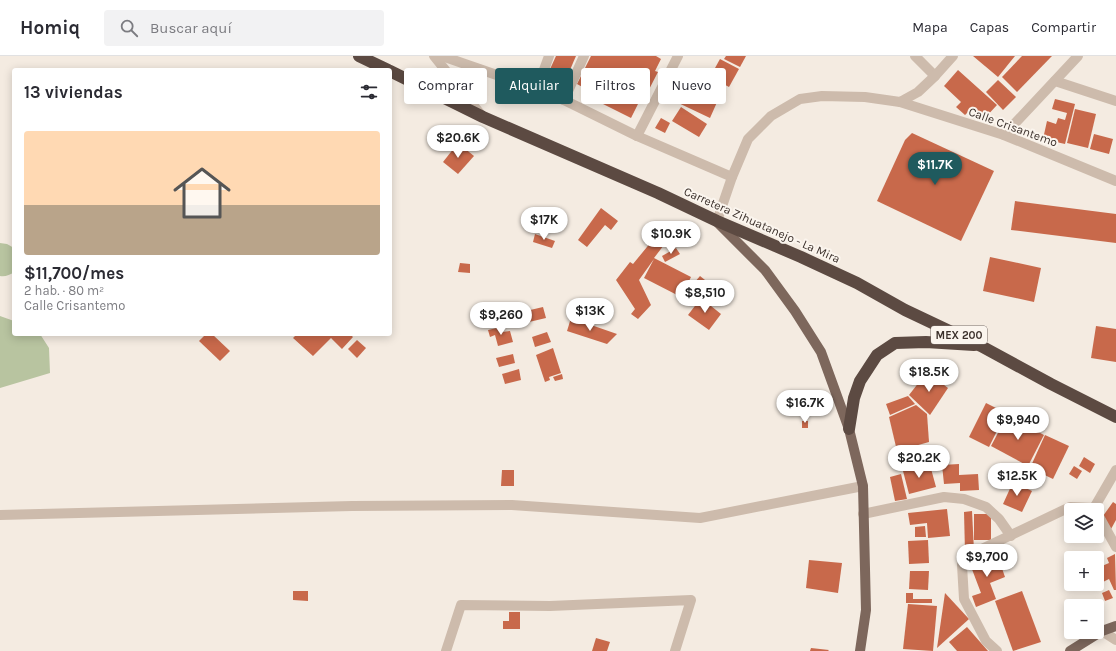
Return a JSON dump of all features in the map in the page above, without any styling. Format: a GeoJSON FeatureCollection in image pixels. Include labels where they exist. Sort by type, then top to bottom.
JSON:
{"type":"FeatureCollection","features":[{"type":"Feature","properties":{"kind":"highway","name":"Carretera Zihuatanejo - La Mira"},"geometry":{"type":"LineString","coordinates":[[360,56],[383,68]]}},
{"type":"Feature","properties":{"kind":"highway","name":"Carretera Zihuatanejo - La Mira"},"geometry":{"type":"LineString","coordinates":[[392,72],[483,117],[801,257],[857,284],[905,310],[981,346],[1116,417]]}},
{"type":"Feature","properties":{"kind":"highway"},"geometry":{"type":"LineString","coordinates":[[849,429],[854,398],[860,381],[877,355],[895,343],[926,342],[981,346]]}},
{"type":"Feature","properties":{"kind":"main road"},"geometry":{"type":"LineString","coordinates":[[717,221],[765,270],[795,311],[820,352],[849,429],[863,486],[866,610],[860,651]]}},
{"type":"Feature","properties":{"kind":"main road"},"geometry":{"type":"LineString","coordinates":[[1104,630],[1116,626]]}},
{"type":"Feature","properties":{"kind":"main road"},"geometry":{"type":"LineString","coordinates":[[1070,651],[1089,639]]}},
{"type":"Feature","properties":{"kind":"street"},"geometry":{"type":"LineString","coordinates":[[434,56],[483,117]]}},
{"type":"Feature","properties":{"kind":"street"},"geometry":{"type":"LineString","coordinates":[[442,56],[495,74]]}},
{"type":"Feature","properties":{"kind":"street"},"geometry":{"type":"LineString","coordinates":[[545,68],[549,56]]}},
{"type":"Feature","properties":{"kind":"street"},"geometry":{"type":"LineString","coordinates":[[573,80],[584,56]]}},
{"type":"Feature","properties":{"kind":"street"},"geometry":{"type":"LineString","coordinates":[[637,136],[678,56]]}},
{"type":"Feature","properties":{"kind":"street"},"geometry":{"type":"LineString","coordinates":[[915,56],[935,76]]}},
{"type":"Feature","properties":{"kind":"street"},"geometry":{"type":"LineString","coordinates":[[900,102],[918,92],[953,56]]}},
{"type":"Feature","properties":{"kind":"street"},"geometry":{"type":"LineString","coordinates":[[1004,135],[1078,56]]}},
{"type":"Feature","properties":{"kind":"street"},"geometry":{"type":"LineString","coordinates":[[1055,81],[1116,101]]}},
{"type":"Feature","properties":{"kind":"street","name":"Calle Crisantemo"},"geometry":{"type":"LineString","coordinates":[[717,221],[732,177],[748,139],[771,116],[800,99],[822,96],[858,97],[900,102],[1004,135],[1116,181]]}},
{"type":"Feature","properties":{"kind":"street"},"geometry":{"type":"LineString","coordinates":[[572,104],[637,136],[732,177]]}},
{"type":"Feature","properties":{"kind":"street"},"geometry":{"type":"LineString","coordinates":[[1100,503],[1116,470]]}},
{"type":"Feature","properties":{"kind":"street"},"geometry":{"type":"LineString","coordinates":[[0,515],[352,506],[512,505],[700,518],[863,486]]}},
{"type":"Feature","properties":{"kind":"street"},"geometry":{"type":"LineString","coordinates":[[863,514],[944,497],[964,498],[986,507],[999,519],[1011,536]]}},
{"type":"Feature","properties":{"kind":"street"},"geometry":{"type":"LineString","coordinates":[[997,651],[986,641],[964,599],[962,565],[967,556],[1064,511]]}},
{"type":"Feature","properties":{"kind":"street"},"geometry":{"type":"LineString","coordinates":[[1104,525],[1116,547]]}},
{"type":"Feature","properties":{"kind":"street"},"geometry":{"type":"LineString","coordinates":[[446,651],[461,605],[550,606],[691,600],[674,651]]}},
{"type":"Feature","properties":{"kind":"street"},"geometry":{"type":"LineString","coordinates":[[1104,632],[1116,640]]}},
{"type":"Feature","properties":{"kind":"green space"},"geometry":{"type":"Polygon","coordinates":[[[0,243],[12,247],[12,273],[6,276],[0,276],[0,243]]]}},
{"type":"Feature","properties":{"kind":"green space"},"geometry":{"type":"Polygon","coordinates":[[[0,316],[12,320],[12,336],[41,336],[49,348],[50,373],[0,388],[0,316]]]}},
{"type":"Feature","properties":{"kind":"building"},"geometry":{"type":"Polygon","coordinates":[[[556,56],[576,56],[571,68],[551,68],[556,56]]]}},
{"type":"Feature","properties":{"kind":"building"},"geometry":{"type":"Polygon","coordinates":[[[591,56],[656,56],[661,59],[655,71],[658,72],[650,88],[650,68],[585,68],[591,56]]]}},
{"type":"Feature","properties":{"kind":"building"},"geometry":{"type":"Polygon","coordinates":[[[726,56],[746,56],[740,67],[724,59],[726,56]]]}},
{"type":"Feature","properties":{"kind":"building"},"geometry":{"type":"Polygon","coordinates":[[[973,56],[1015,56],[998,77],[973,56]]]}},
{"type":"Feature","properties":{"kind":"building"},"geometry":{"type":"Polygon","coordinates":[[[1022,56],[1052,56],[1017,92],[1002,77],[1022,56]]]}},
{"type":"Feature","properties":{"kind":"building"},"geometry":{"type":"Polygon","coordinates":[[[720,59],[739,69],[729,87],[726,85],[726,68],[715,68],[720,59]]]}},
{"type":"Feature","properties":{"kind":"building"},"geometry":{"type":"Polygon","coordinates":[[[958,70],[997,105],[984,119],[972,108],[965,115],[956,107],[961,102],[944,86],[958,70]]]}},
{"type":"Feature","properties":{"kind":"building"},"geometry":{"type":"Polygon","coordinates":[[[581,76],[581,86],[577,84],[581,76]]]}},
{"type":"Feature","properties":{"kind":"building"},"geometry":{"type":"Polygon","coordinates":[[[998,80],[1016,97],[1003,110],[986,92],[998,80]]]}},
{"type":"Feature","properties":{"kind":"building"},"geometry":{"type":"Polygon","coordinates":[[[1055,99],[1075,104],[1065,144],[1043,139],[1047,121],[1056,124],[1058,118],[1065,120],[1067,113],[1052,109],[1055,99]]]}},
{"type":"Feature","properties":{"kind":"building"},"geometry":{"type":"Polygon","coordinates":[[[603,104],[638,104],[631,118],[603,104]]]}},
{"type":"Feature","properties":{"kind":"building"},"geometry":{"type":"Polygon","coordinates":[[[681,104],[716,104],[710,118],[681,104]]]}},
{"type":"Feature","properties":{"kind":"building"},"geometry":{"type":"Polygon","coordinates":[[[681,107],[707,124],[699,137],[672,121],[681,107]]]}},
{"type":"Feature","properties":{"kind":"building"},"geometry":{"type":"Polygon","coordinates":[[[1075,109],[1096,114],[1088,148],[1067,143],[1075,109]]]}},
{"type":"Feature","properties":{"kind":"building"},"geometry":{"type":"Polygon","coordinates":[[[661,118],[670,123],[665,133],[655,128],[661,118]]]}},
{"type":"Feature","properties":{"kind":"building"},"geometry":{"type":"Polygon","coordinates":[[[912,133],[994,171],[961,241],[877,201],[905,140],[912,133]]]}},
{"type":"Feature","properties":{"kind":"building"},"geometry":{"type":"Polygon","coordinates":[[[1094,134],[1113,139],[1109,154],[1090,149],[1094,134]]]}},
{"type":"Feature","properties":{"kind":"building"},"geometry":{"type":"Polygon","coordinates":[[[458,143],[474,156],[458,174],[443,162],[458,143]]]}},
{"type":"Feature","properties":{"kind":"building"},"geometry":{"type":"Polygon","coordinates":[[[1015,201],[1116,214],[1116,243],[1011,230],[1015,201]]]}},
{"type":"Feature","properties":{"kind":"building"},"geometry":{"type":"Polygon","coordinates":[[[601,208],[618,221],[611,230],[605,225],[587,247],[578,240],[601,208]]]}},
{"type":"Feature","properties":{"kind":"building"},"geometry":{"type":"Polygon","coordinates":[[[535,234],[555,241],[552,248],[533,242],[535,234]]]}},
{"type":"Feature","properties":{"kind":"building"},"geometry":{"type":"Polygon","coordinates":[[[656,236],[667,241],[654,258],[691,277],[681,297],[644,278],[654,259],[639,280],[651,305],[638,319],[631,314],[635,309],[616,280],[630,262],[633,264],[656,236]]]}},
{"type":"Feature","properties":{"kind":"building"},"geometry":{"type":"Polygon","coordinates":[[[676,248],[680,254],[665,262],[662,256],[676,248]]]}},
{"type":"Feature","properties":{"kind":"building"},"geometry":{"type":"Polygon","coordinates":[[[990,257],[1041,268],[1034,302],[983,291],[990,257]]]}},
{"type":"Feature","properties":{"kind":"building"},"geometry":{"type":"Polygon","coordinates":[[[460,263],[470,264],[470,273],[458,272],[460,263]]]}},
{"type":"Feature","properties":{"kind":"building"},"geometry":{"type":"Polygon","coordinates":[[[700,276],[715,288],[705,301],[689,289],[700,276]]]}},
{"type":"Feature","properties":{"kind":"building"},"geometry":{"type":"Polygon","coordinates":[[[701,298],[721,314],[709,330],[688,315],[701,298]]]}},
{"type":"Feature","properties":{"kind":"building"},"geometry":{"type":"Polygon","coordinates":[[[543,307],[546,318],[529,322],[526,311],[543,307]]]}},
{"type":"Feature","properties":{"kind":"building"},"geometry":{"type":"Polygon","coordinates":[[[571,318],[617,334],[607,344],[567,331],[571,318]]]}},
{"type":"Feature","properties":{"kind":"building"},"geometry":{"type":"Polygon","coordinates":[[[1096,326],[1116,329],[1116,362],[1091,358],[1096,326]]]}},
{"type":"Feature","properties":{"kind":"building"},"geometry":{"type":"Polygon","coordinates":[[[501,327],[502,332],[510,331],[513,342],[498,346],[495,335],[490,337],[488,330],[501,327]]]}},
{"type":"Feature","properties":{"kind":"building"},"geometry":{"type":"Polygon","coordinates":[[[547,332],[551,342],[535,347],[532,337],[547,332]]]}},
{"type":"Feature","properties":{"kind":"building"},"geometry":{"type":"Polygon","coordinates":[[[204,336],[214,336],[230,351],[220,361],[199,341],[204,336]]]}},
{"type":"Feature","properties":{"kind":"building"},"geometry":{"type":"Polygon","coordinates":[[[295,336],[353,337],[342,349],[331,338],[313,356],[293,338],[295,336]]]}},
{"type":"Feature","properties":{"kind":"building"},"geometry":{"type":"Polygon","coordinates":[[[357,340],[366,348],[357,358],[348,349],[357,340]]]}},
{"type":"Feature","properties":{"kind":"building"},"geometry":{"type":"Polygon","coordinates":[[[553,348],[561,373],[549,377],[550,380],[545,382],[536,355],[553,348]]]}},
{"type":"Feature","properties":{"kind":"building"},"geometry":{"type":"Polygon","coordinates":[[[513,354],[515,363],[499,367],[496,358],[513,354]]]}},
{"type":"Feature","properties":{"kind":"building"},"geometry":{"type":"Polygon","coordinates":[[[519,369],[521,380],[505,384],[502,374],[519,369]]]}},
{"type":"Feature","properties":{"kind":"building"},"geometry":{"type":"Polygon","coordinates":[[[927,372],[948,388],[930,415],[909,395],[927,372]]]}},
{"type":"Feature","properties":{"kind":"building"},"geometry":{"type":"Polygon","coordinates":[[[562,374],[563,379],[555,381],[553,377],[562,374]]]}},
{"type":"Feature","properties":{"kind":"building"},"geometry":{"type":"Polygon","coordinates":[[[908,396],[915,404],[890,415],[886,404],[908,396]]]}},
{"type":"Feature","properties":{"kind":"building"},"geometry":{"type":"Polygon","coordinates":[[[986,403],[1006,413],[989,447],[969,437],[986,403]]]}},
{"type":"Feature","properties":{"kind":"building"},"geometry":{"type":"Polygon","coordinates":[[[916,405],[927,414],[929,442],[897,451],[889,417],[916,405]]]}},
{"type":"Feature","properties":{"kind":"building"},"geometry":{"type":"Polygon","coordinates":[[[1007,416],[1044,435],[1028,466],[991,446],[1007,416]]]}},
{"type":"Feature","properties":{"kind":"building"},"geometry":{"type":"Polygon","coordinates":[[[802,421],[808,421],[808,428],[802,428],[802,421]]]}},
{"type":"Feature","properties":{"kind":"building"},"geometry":{"type":"Polygon","coordinates":[[[1045,435],[1069,446],[1053,479],[1030,468],[1045,435]]]}},
{"type":"Feature","properties":{"kind":"building"},"geometry":{"type":"Polygon","coordinates":[[[922,448],[925,463],[906,468],[902,453],[922,448]]]}},
{"type":"Feature","properties":{"kind":"building"},"geometry":{"type":"Polygon","coordinates":[[[1084,457],[1095,464],[1090,473],[1079,466],[1084,457]]]}},
{"type":"Feature","properties":{"kind":"building"},"geometry":{"type":"Polygon","coordinates":[[[959,464],[959,475],[978,474],[979,490],[960,491],[960,483],[944,484],[942,465],[959,464]]]}},
{"type":"Feature","properties":{"kind":"building"},"geometry":{"type":"Polygon","coordinates":[[[930,465],[936,487],[909,494],[903,471],[930,465]]]}},
{"type":"Feature","properties":{"kind":"building"},"geometry":{"type":"Polygon","coordinates":[[[1074,466],[1082,471],[1077,479],[1069,474],[1074,466]]]}},
{"type":"Feature","properties":{"kind":"building"},"geometry":{"type":"Polygon","coordinates":[[[502,470],[514,470],[514,486],[501,486],[502,470]]]}},
{"type":"Feature","properties":{"kind":"building"},"geometry":{"type":"Polygon","coordinates":[[[901,474],[907,499],[895,501],[890,477],[901,474]]]}},
{"type":"Feature","properties":{"kind":"building"},"geometry":{"type":"Polygon","coordinates":[[[1013,482],[1032,491],[1022,512],[1003,504],[1013,482]]]}},
{"type":"Feature","properties":{"kind":"building"},"geometry":{"type":"Polygon","coordinates":[[[1113,502],[1116,504],[1116,520],[1111,529],[1104,518],[1104,515],[1113,502]]]}},
{"type":"Feature","properties":{"kind":"building"},"geometry":{"type":"Polygon","coordinates":[[[947,509],[950,536],[928,538],[927,523],[910,525],[908,513],[947,509]]]}},
{"type":"Feature","properties":{"kind":"building"},"geometry":{"type":"Polygon","coordinates":[[[972,511],[974,551],[965,552],[964,512],[972,511]]]}},
{"type":"Feature","properties":{"kind":"building"},"geometry":{"type":"Polygon","coordinates":[[[974,514],[991,514],[991,540],[974,540],[974,514]]]}},
{"type":"Feature","properties":{"kind":"building"},"geometry":{"type":"Polygon","coordinates":[[[925,526],[926,537],[915,537],[915,527],[925,526]]]}},
{"type":"Feature","properties":{"kind":"building"},"geometry":{"type":"Polygon","coordinates":[[[928,540],[929,563],[909,564],[908,541],[928,540]]]}},
{"type":"Feature","properties":{"kind":"building"},"geometry":{"type":"Polygon","coordinates":[[[997,554],[1005,577],[990,583],[996,599],[976,607],[972,596],[981,593],[970,564],[997,554]]]}},
{"type":"Feature","properties":{"kind":"building"},"geometry":{"type":"Polygon","coordinates":[[[1115,554],[1116,590],[1114,590],[1109,579],[1104,582],[1104,565],[1109,563],[1107,558],[1115,554]]]}},
{"type":"Feature","properties":{"kind":"building"},"geometry":{"type":"Polygon","coordinates":[[[809,560],[842,563],[838,593],[806,588],[809,560]]]}},
{"type":"Feature","properties":{"kind":"building"},"geometry":{"type":"Polygon","coordinates":[[[910,571],[929,571],[928,590],[909,589],[910,571]]]}},
{"type":"Feature","properties":{"kind":"building"},"geometry":{"type":"Polygon","coordinates":[[[1109,590],[1113,598],[1105,601],[1102,593],[1109,590]]]}},
{"type":"Feature","properties":{"kind":"building"},"geometry":{"type":"Polygon","coordinates":[[[293,591],[308,591],[308,601],[293,600],[293,591]]]}},
{"type":"Feature","properties":{"kind":"building"},"geometry":{"type":"Polygon","coordinates":[[[1022,591],[1041,642],[1013,651],[995,601],[1022,591]]]}},
{"type":"Feature","properties":{"kind":"building"},"geometry":{"type":"Polygon","coordinates":[[[906,593],[913,593],[913,599],[932,599],[932,603],[906,603],[906,593]]]}},
{"type":"Feature","properties":{"kind":"building"},"geometry":{"type":"Polygon","coordinates":[[[945,593],[969,619],[937,648],[945,593]]]}},
{"type":"Feature","properties":{"kind":"building"},"geometry":{"type":"Polygon","coordinates":[[[908,604],[937,606],[933,651],[903,649],[908,604]]]}},
{"type":"Feature","properties":{"kind":"building"},"geometry":{"type":"Polygon","coordinates":[[[509,612],[520,612],[520,629],[503,629],[503,621],[509,621],[509,612]]]}},
{"type":"Feature","properties":{"kind":"building"},"geometry":{"type":"Polygon","coordinates":[[[967,627],[988,651],[957,651],[949,642],[967,627]]]}},
{"type":"Feature","properties":{"kind":"building"},"geometry":{"type":"Polygon","coordinates":[[[596,638],[610,642],[607,651],[592,651],[596,638]]]}},
{"type":"Feature","properties":{"kind":"building"},"geometry":{"type":"Polygon","coordinates":[[[811,648],[829,650],[810,651],[811,648]]]}}]}
